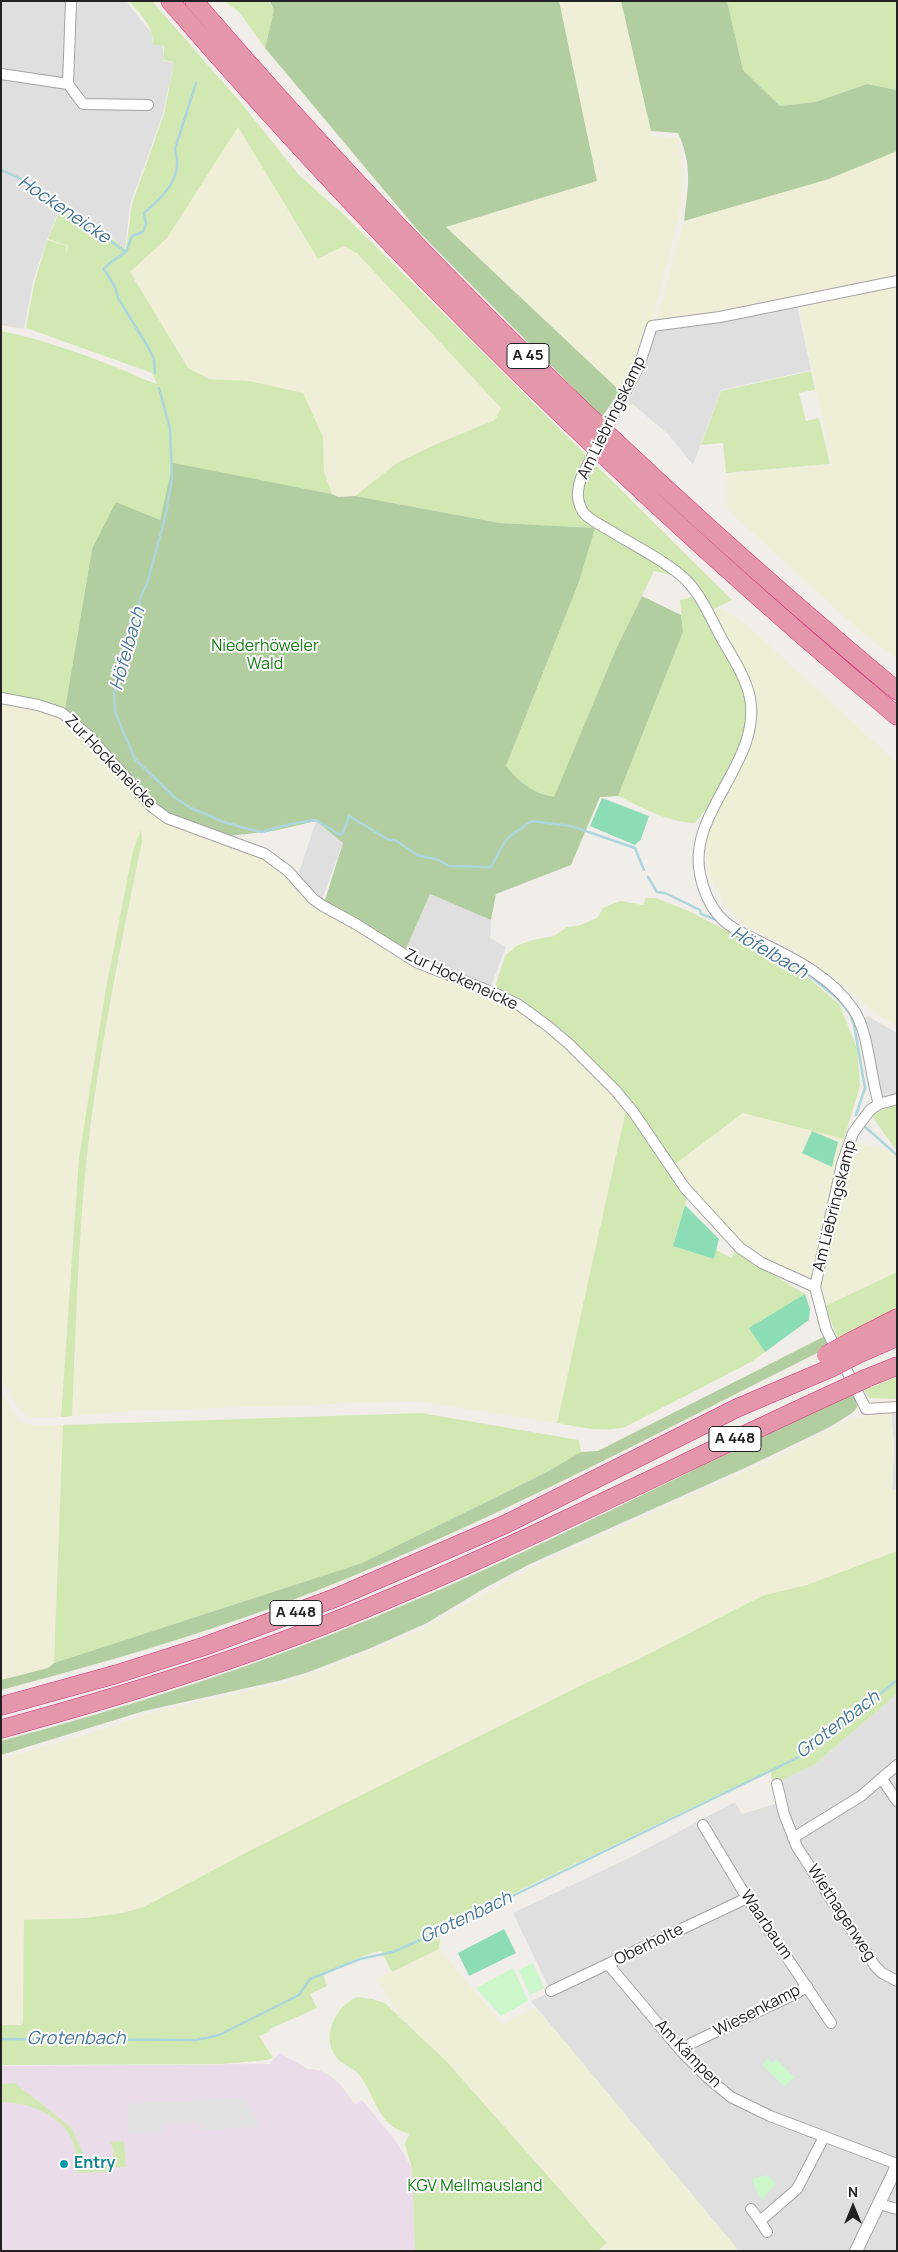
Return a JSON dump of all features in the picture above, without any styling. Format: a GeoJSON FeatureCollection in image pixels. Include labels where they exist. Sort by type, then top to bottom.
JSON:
{"type":"FeatureCollection","features":[{"type":"Feature","properties":{"kind":"highway","name":"A 45"},"geometry":{"type":"LineString","coordinates":[[170,1],[325,174],[531,387],[695,541],[897,716]]}},
{"type":"Feature","properties":{"kind":"highway","name":"A 45"},"geometry":{"type":"LineString","coordinates":[[194,1],[284,103],[390,217],[566,394],[758,572],[897,691]]}},
{"type":"Feature","properties":{"kind":"highway","name":"A 448"},"geometry":{"type":"LineString","coordinates":[[1,1706],[117,1674],[187,1652],[335,1598],[506,1524],[853,1349],[897,1318]]}},
{"type":"Feature","properties":{"kind":"highway","name":"A 448"},"geometry":{"type":"LineString","coordinates":[[853,1349],[897,1337]]}},
{"type":"Feature","properties":{"kind":"highway","name":"A 448"},"geometry":{"type":"LineString","coordinates":[[1,1729],[176,1678],[327,1624],[475,1562],[841,1390],[897,1366]]}},
{"type":"Feature","properties":{"kind":"street"},"geometry":{"type":"LineString","coordinates":[[71,1],[68,84],[83,104],[148,105]]}},
{"type":"Feature","properties":{"kind":"street"},"geometry":{"type":"LineString","coordinates":[[1,74],[68,84]]}},
{"type":"Feature","properties":{"kind":"street","name":"Am Liebringskamp"},"geometry":{"type":"LineString","coordinates":[[879,1104],[872,1085],[860,1022],[854,1010],[842,995],[810,968],[733,928],[712,906],[700,874],[700,848],[706,826],[741,754],[747,737],[751,714],[749,693],[729,652],[687,581],[588,517],[577,497],[577,489],[639,366],[652,326],[720,317],[897,281]]}},
{"type":"Feature","properties":{"kind":"street","name":"Zur Hockeneicke"},"geometry":{"type":"LineString","coordinates":[[1,698],[38,705],[62,713],[88,735],[152,807],[167,818],[265,854],[288,871],[308,894],[323,906],[356,924],[416,962],[482,986],[519,1005],[569,1044],[616,1091],[634,1113],[685,1188],[740,1248],[762,1263],[815,1287]]}},
{"type":"Feature","properties":{"kind":"street","name":"Am Liebringskamp"},"geometry":{"type":"LineString","coordinates":[[815,1287],[847,1148],[862,1119],[879,1104],[897,1099]]}},
{"type":"Feature","properties":{"kind":"street"},"geometry":{"type":"LineString","coordinates":[[815,1287],[826,1329],[866,1409],[897,1407]]}},
{"type":"Feature","properties":{"kind":"street"},"geometry":{"type":"LineString","coordinates":[[794,1838],[846,1806],[882,1779],[897,1765]]}},
{"type":"Feature","properties":{"kind":"street"},"geometry":{"type":"LineString","coordinates":[[882,1779],[897,1801]]}},
{"type":"Feature","properties":{"kind":"street","name":"Wiethagenweg"},"geometry":{"type":"LineString","coordinates":[[777,1784],[780,1803],[794,1838],[875,1966],[882,1973],[897,1981]]}},
{"type":"Feature","properties":{"kind":"street","name":"Waarbaum"},"geometry":{"type":"LineString","coordinates":[[703,1825],[747,1898],[831,2023]]}},
{"type":"Feature","properties":{"kind":"street","name":"Oberholte"},"geometry":{"type":"LineString","coordinates":[[551,1991],[747,1898]]}},
{"type":"Feature","properties":{"kind":"street","name":"Am Kämpen"},"geometry":{"type":"LineString","coordinates":[[608,1964],[681,2051],[731,2097],[770,2116],[897,2165]]}},
{"type":"Feature","properties":{"kind":"street","name":"Wiesenkamp"},"geometry":{"type":"LineString","coordinates":[[681,2051],[692,2043],[797,1993],[807,1986]]}},
{"type":"Feature","properties":{"kind":"street"},"geometry":{"type":"LineString","coordinates":[[760,2221],[797,2189],[824,2137]]}},
{"type":"Feature","properties":{"kind":"street"},"geometry":{"type":"LineString","coordinates":[[856,2251],[897,2165]]}},
{"type":"Feature","properties":{"kind":"street"},"geometry":{"type":"LineString","coordinates":[[879,2204],[897,2209]]}},
{"type":"Feature","properties":{"kind":"street"},"geometry":{"type":"LineString","coordinates":[[751,2210],[767,2232]]}},
{"type":"Feature","properties":{"kind":"shaded area"},"geometry":{"type":"Polygon","coordinates":[[[1,1],[126,1],[152,34],[153,45],[163,46],[163,61],[174,62],[163,114],[130,205],[125,248],[63,201],[33,281],[24,329],[1,325],[1,1]]]}},
{"type":"Feature","properties":{"kind":"shaded area"},"geometry":{"type":"Polygon","coordinates":[[[797,305],[811,370],[721,390],[693,465],[669,435],[629,401],[646,366],[654,332],[797,305]]]}},
{"type":"Feature","properties":{"kind":"shaded area"},"geometry":{"type":"Polygon","coordinates":[[[316,821],[343,843],[322,899],[298,875],[316,821]]]}},
{"type":"Feature","properties":{"kind":"shaded area"},"geometry":{"type":"Polygon","coordinates":[[[430,894],[491,920],[490,938],[506,947],[491,986],[419,960],[405,951],[430,894]]]}},
{"type":"Feature","properties":{"kind":"shaded area"},"geometry":{"type":"Polygon","coordinates":[[[868,1016],[897,1033],[897,1099],[879,1104],[860,1022],[868,1016]]]}},
{"type":"Feature","properties":{"kind":"shaded area"},"geometry":{"type":"Polygon","coordinates":[[[897,1410],[897,1490],[892,1490],[894,1446],[891,1411],[897,1410]]]}},
{"type":"Feature","properties":{"kind":"shaded area"},"geometry":{"type":"Polygon","coordinates":[[[897,1694],[897,2251],[739,2251],[531,2001],[551,1992],[513,1913],[631,1857],[735,1802],[742,1814],[775,1804],[773,1784],[814,1765],[897,1694]]]}},
{"type":"Feature","properties":{"kind":"shaded area"},"geometry":{"type":"Polygon","coordinates":[[[280,2053],[308,2069],[318,2070],[329,2075],[341,2085],[355,2105],[362,2100],[396,2141],[412,2169],[415,2251],[1,2251],[1,2066],[269,2064],[280,2053]]]}},
{"type":"Feature","properties":{"kind":"shaded area"},"geometry":{"type":"Polygon","coordinates":[[[244,2098],[257,2120],[258,2127],[201,2130],[201,2123],[163,2124],[163,2132],[129,2133],[127,2104],[244,2098]]]}},
{"type":"Feature","properties":{"kind":"green space"},"geometry":{"type":"Polygon","coordinates":[[[129,1],[152,1],[241,103],[299,175],[344,215],[732,600],[710,611],[689,579],[654,571],[616,649],[554,798],[540,794],[527,786],[506,766],[579,582],[594,528],[500,523],[355,496],[397,463],[434,445],[495,420],[501,408],[357,253],[343,246],[318,259],[238,127],[167,238],[130,272],[188,368],[209,379],[249,381],[303,393],[323,437],[324,472],[332,494],[173,464],[160,520],[92,549],[65,709],[1,694],[1,331],[46,342],[157,384],[152,373],[26,328],[34,285],[47,240],[67,246],[65,255],[68,246],[48,239],[63,202],[126,249],[132,204],[164,114],[174,62],[163,60],[164,46],[153,45],[149,27],[129,1]]]}},
{"type":"Feature","properties":{"kind":"green space"},"geometry":{"type":"Polygon","coordinates":[[[224,1],[269,1],[274,10],[265,48],[239,12],[224,1]]]}},
{"type":"Feature","properties":{"kind":"green space"},"geometry":{"type":"Polygon","coordinates":[[[270,1],[559,1],[597,181],[446,227],[620,391],[602,417],[420,233],[265,48],[274,10],[270,1]]]}},
{"type":"Feature","properties":{"kind":"green space"},"geometry":{"type":"Polygon","coordinates":[[[559,1],[621,1],[652,136],[678,138],[682,159],[682,199],[653,317],[620,391],[446,227],[597,181],[559,1]]]}},
{"type":"Feature","properties":{"kind":"green space"},"geometry":{"type":"Polygon","coordinates":[[[621,1],[727,1],[743,70],[780,106],[815,102],[867,84],[897,90],[897,151],[829,179],[684,221],[688,166],[683,145],[678,133],[651,131],[621,1]]]}},
{"type":"Feature","properties":{"kind":"green space"},"geometry":{"type":"Polygon","coordinates":[[[727,1],[897,1],[897,90],[867,84],[815,102],[780,106],[743,70],[727,1]]]}},
{"type":"Feature","properties":{"kind":"green space"},"geometry":{"type":"Polygon","coordinates":[[[238,127],[318,259],[343,246],[357,253],[501,408],[495,420],[434,445],[397,463],[355,496],[338,497],[332,494],[324,472],[323,437],[249,381],[209,379],[188,368],[130,272],[167,238],[238,127]]]}},
{"type":"Feature","properties":{"kind":"green space"},"geometry":{"type":"Polygon","coordinates":[[[897,151],[897,275],[667,323],[660,322],[657,318],[684,221],[829,179],[897,151]]]}},
{"type":"Feature","properties":{"kind":"green space"},"geometry":{"type":"Polygon","coordinates":[[[897,283],[897,659],[861,632],[727,509],[726,474],[832,465],[799,305],[897,283]]]}},
{"type":"Feature","properties":{"kind":"green space"},"geometry":{"type":"Polygon","coordinates":[[[811,371],[815,390],[799,393],[806,421],[819,418],[830,464],[726,473],[723,443],[701,445],[721,391],[811,371]]]}},
{"type":"Feature","properties":{"kind":"green space","name":"Niederhöweler Wald"},"geometry":{"type":"Polygon","coordinates":[[[173,463],[332,494],[338,497],[355,496],[500,523],[595,528],[579,582],[506,766],[516,777],[533,790],[554,797],[616,649],[642,596],[681,615],[683,632],[618,796],[600,797],[571,865],[496,894],[491,920],[430,894],[405,951],[323,906],[343,843],[316,821],[273,831],[220,837],[167,818],[65,709],[92,549],[116,502],[160,520],[173,463]]]}},
{"type":"Feature","properties":{"kind":"green space"},"geometry":{"type":"Polygon","coordinates":[[[692,597],[730,659],[746,699],[747,709],[746,726],[731,768],[711,807],[695,823],[665,817],[618,796],[683,632],[680,600],[692,597]]]}},
{"type":"Feature","properties":{"kind":"green space"},"geometry":{"type":"Polygon","coordinates":[[[718,608],[746,624],[897,763],[897,1026],[875,1013],[838,981],[797,952],[745,926],[727,908],[709,874],[706,840],[714,815],[754,718],[713,611],[718,608]]]}},
{"type":"Feature","properties":{"kind":"green space"},"geometry":{"type":"Polygon","coordinates":[[[1,703],[62,716],[223,843],[262,859],[287,878],[301,894],[320,909],[492,995],[531,1017],[570,1050],[626,1110],[557,1423],[417,1401],[132,1411],[72,1416],[80,1245],[87,1156],[104,1041],[142,841],[141,831],[133,850],[106,988],[79,1157],[61,1417],[30,1417],[24,1414],[16,1404],[1,1378],[1,703]]]}},
{"type":"Feature","properties":{"kind":"green space"},"geometry":{"type":"Polygon","coordinates":[[[602,798],[649,816],[641,839],[635,845],[590,826],[602,798]]]}},
{"type":"Feature","properties":{"kind":"green space"},"geometry":{"type":"Polygon","coordinates":[[[141,830],[142,841],[104,1036],[87,1155],[79,1252],[72,1416],[61,1417],[79,1157],[106,988],[133,850],[141,830]]]}},
{"type":"Feature","properties":{"kind":"green space"},"geometry":{"type":"Polygon","coordinates":[[[646,898],[656,898],[691,912],[797,968],[839,1004],[857,1048],[860,1086],[844,1139],[743,1113],[675,1164],[633,1106],[586,1053],[550,1021],[498,989],[496,984],[505,956],[516,946],[532,940],[554,936],[567,927],[578,926],[597,918],[603,908],[620,901],[643,905],[646,898]]]}},
{"type":"Feature","properties":{"kind":"green space"},"geometry":{"type":"Polygon","coordinates":[[[897,1104],[897,1151],[871,1115],[897,1104]]]}},
{"type":"Feature","properties":{"kind":"green space"},"geometry":{"type":"Polygon","coordinates":[[[626,1110],[687,1197],[673,1246],[714,1259],[716,1250],[732,1258],[735,1248],[747,1259],[805,1294],[750,1328],[765,1352],[751,1362],[625,1427],[591,1429],[557,1423],[626,1110]]]}},
{"type":"Feature","properties":{"kind":"green space"},"geometry":{"type":"Polygon","coordinates":[[[743,1113],[897,1153],[897,1272],[825,1306],[819,1289],[747,1250],[703,1204],[675,1164],[743,1113]]]}},
{"type":"Feature","properties":{"kind":"green space"},"geometry":{"type":"Polygon","coordinates":[[[812,1131],[838,1142],[832,1167],[802,1153],[812,1131]]]}},
{"type":"Feature","properties":{"kind":"green space"},"geometry":{"type":"Polygon","coordinates":[[[685,1205],[719,1239],[714,1259],[673,1246],[685,1205]]]}},
{"type":"Feature","properties":{"kind":"green space"},"geometry":{"type":"Polygon","coordinates":[[[897,1272],[897,1310],[838,1338],[825,1306],[897,1272]]]}},
{"type":"Feature","properties":{"kind":"green space"},"geometry":{"type":"Polygon","coordinates":[[[805,1294],[810,1309],[809,1320],[765,1352],[749,1328],[805,1294]]]}},
{"type":"Feature","properties":{"kind":"green space"},"geometry":{"type":"Polygon","coordinates":[[[825,1336],[829,1347],[559,1483],[422,1547],[282,1604],[213,1628],[72,1671],[1,1690],[1,1680],[48,1668],[54,1663],[362,1563],[545,1473],[581,1452],[598,1451],[825,1336]]]}},
{"type":"Feature","properties":{"kind":"green space"},"geometry":{"type":"Polygon","coordinates":[[[897,1377],[897,1399],[869,1398],[864,1390],[897,1377]]]}},
{"type":"Feature","properties":{"kind":"green space"},"geometry":{"type":"Polygon","coordinates":[[[1,1390],[21,1422],[32,1425],[63,1425],[54,1663],[49,1668],[1,1680],[1,1390]]]}},
{"type":"Feature","properties":{"kind":"green space"},"geometry":{"type":"Polygon","coordinates":[[[856,1394],[857,1408],[830,1427],[747,1467],[530,1564],[485,1588],[427,1623],[371,1648],[306,1673],[144,1711],[1,1755],[1,1741],[143,1700],[237,1669],[283,1653],[435,1592],[553,1538],[786,1425],[856,1394]]]}},
{"type":"Feature","properties":{"kind":"green space"},"geometry":{"type":"Polygon","coordinates":[[[891,1411],[894,1446],[892,1490],[897,1490],[897,1551],[807,1585],[765,1595],[750,1602],[639,1659],[584,1684],[253,1849],[144,1907],[122,1913],[86,1918],[24,1920],[22,2025],[1,2025],[1,1759],[75,1738],[157,1711],[288,1682],[346,1661],[420,1630],[536,1565],[772,1459],[849,1420],[891,1411]]]}},
{"type":"Feature","properties":{"kind":"green space"},"geometry":{"type":"Polygon","coordinates":[[[421,1413],[579,1440],[581,1452],[545,1473],[362,1563],[54,1663],[63,1425],[421,1413]]]}},
{"type":"Feature","properties":{"kind":"green space"},"geometry":{"type":"Polygon","coordinates":[[[897,1551],[897,1694],[814,1765],[773,1784],[770,1770],[441,1928],[439,1949],[392,1972],[381,1951],[359,1957],[323,1974],[327,1986],[310,1994],[317,2008],[270,2029],[269,2032],[259,2036],[273,2058],[222,2064],[1,2065],[1,2025],[22,2025],[23,2020],[24,1920],[86,1918],[122,1913],[144,1907],[253,1849],[584,1684],[639,1659],[750,1602],[765,1595],[807,1585],[897,1551]]]}},
{"type":"Feature","properties":{"kind":"green space"},"geometry":{"type":"Polygon","coordinates":[[[504,1929],[516,1953],[469,1976],[458,1953],[504,1929]]]}},
{"type":"Feature","properties":{"kind":"green space"},"geometry":{"type":"Polygon","coordinates":[[[439,1949],[502,2024],[534,2008],[546,2019],[739,2251],[608,2251],[605,2247],[607,2243],[447,2062],[398,2014],[377,1979],[439,1949]]]}},
{"type":"Feature","properties":{"kind":"green space"},"geometry":{"type":"Polygon","coordinates":[[[533,1963],[544,1988],[530,1995],[519,1970],[533,1963]]]}},
{"type":"Feature","properties":{"kind":"green space"},"geometry":{"type":"Polygon","coordinates":[[[513,1968],[528,2001],[501,2016],[476,1988],[513,1968]]]}},
{"type":"Feature","properties":{"kind":"green space","name":"KGV Mellmausland"},"geometry":{"type":"Polygon","coordinates":[[[357,1997],[385,2003],[447,2062],[607,2243],[598,2251],[415,2251],[412,2169],[405,2144],[409,2134],[396,2129],[387,2122],[361,2077],[356,2071],[337,2058],[332,2050],[330,2032],[332,2023],[342,2008],[357,1997]]]}},
{"type":"Feature","properties":{"kind":"green space"},"geometry":{"type":"Polygon","coordinates":[[[768,2058],[772,2063],[776,2059],[794,2077],[785,2087],[762,2065],[768,2058]]]}},
{"type":"Feature","properties":{"kind":"green space"},"geometry":{"type":"Polygon","coordinates":[[[15,2083],[72,2128],[87,2164],[93,2168],[105,2167],[113,2155],[110,2142],[124,2141],[126,2167],[111,2168],[110,2172],[77,2173],[73,2141],[67,2130],[58,2121],[48,2114],[25,2105],[1,2102],[1,2084],[15,2083]]]}},
{"type":"Feature","properties":{"kind":"green space"},"geometry":{"type":"Polygon","coordinates":[[[768,2175],[776,2184],[762,2199],[752,2180],[768,2175]]]}},
{"type":"Feature","properties":{"kind":"waterway","name":"Höfelbach"},"geometry":{"type":"LineString","coordinates":[[155,373],[154,359],[118,298],[115,287],[104,269],[126,252],[132,236],[143,232],[146,224],[144,213],[165,193],[174,177],[177,168],[175,149],[196,83]]}},
{"type":"Feature","properties":{"kind":"waterway","name":"Hockeneicke"},"geometry":{"type":"LineString","coordinates":[[1,170],[26,181],[126,252]]}},
{"type":"Feature","properties":{"kind":"waterway","name":"Höfelbach"},"geometry":{"type":"LineString","coordinates":[[159,388],[170,429],[172,478],[165,518],[147,584],[141,596],[134,623],[134,632],[119,675],[119,685],[114,691],[115,712],[135,759],[174,797],[191,808],[224,822],[248,829],[262,832],[290,824],[316,820],[340,835],[343,833],[349,816],[389,840],[395,840],[417,855],[439,860],[449,866],[491,867],[507,839],[532,821],[571,826],[635,848],[644,870]]}},
{"type":"Feature","properties":{"kind":"waterway","name":"Höfelbach"},"geometry":{"type":"LineString","coordinates":[[648,877],[657,892],[665,893],[700,910],[701,914],[719,921]]}},
{"type":"Feature","properties":{"kind":"waterway","name":"Höfelbach"},"geometry":{"type":"LineString","coordinates":[[805,972],[837,998],[850,1014],[854,1025],[865,1088],[856,1115]]}},
{"type":"Feature","properties":{"kind":"waterway","name":"Höfelbach"},"geometry":{"type":"LineString","coordinates":[[864,1126],[897,1155]]}},
{"type":"Feature","properties":{"kind":"waterway","name":"Grotenbach"},"geometry":{"type":"LineString","coordinates":[[1,2039],[196,2040],[219,2035],[299,1995],[310,1979],[360,1959],[393,1952],[434,1934],[801,1756],[823,1741],[897,1680]]}},
{"type":"Feature","properties":{"kind":"place","name":"Entry"},"geometry":{"type":"Point","coordinates":[64,2164]}}]}
